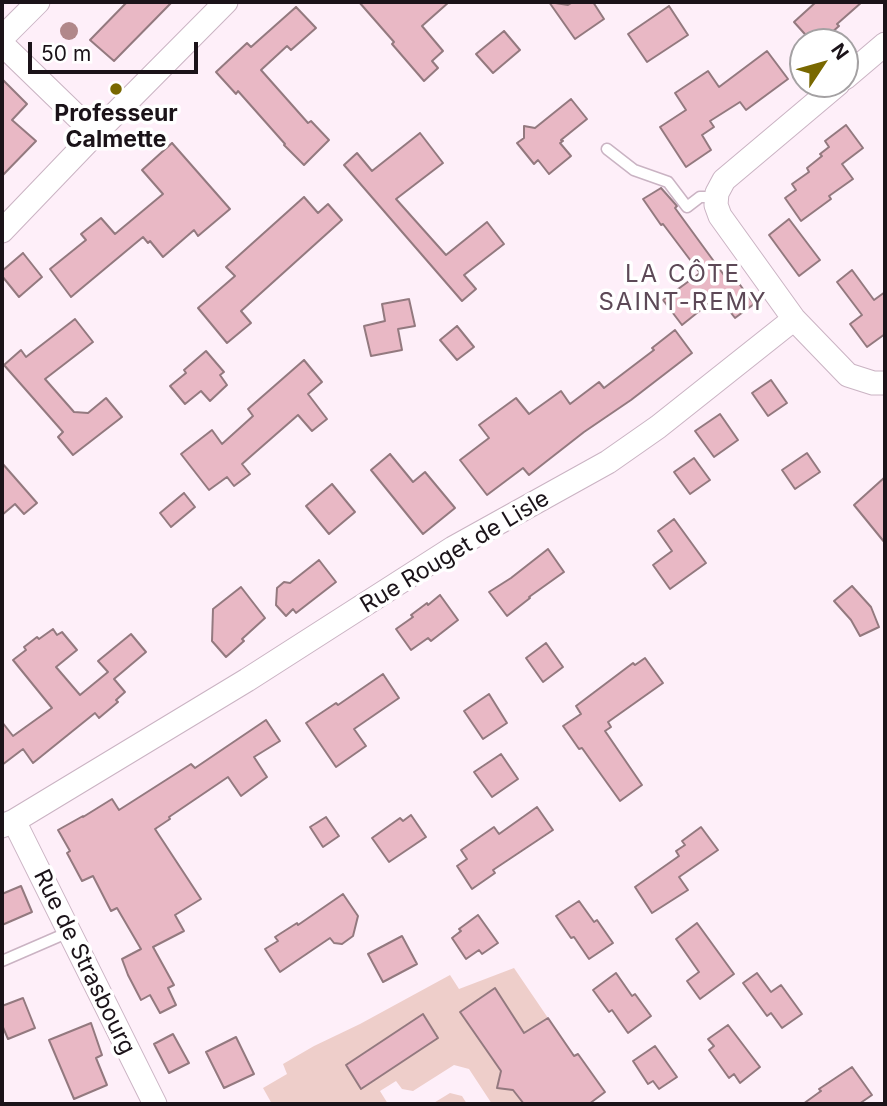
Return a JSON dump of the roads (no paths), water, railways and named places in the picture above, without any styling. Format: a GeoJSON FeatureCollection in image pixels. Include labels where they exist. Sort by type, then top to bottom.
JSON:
{"type":"FeatureCollection","features":[{"type":"Feature","properties":{"kind":"street"},"geometry":{"type":"LineString","coordinates":[[38,2],[2,41],[95,134]]}},
{"type":"Feature","properties":{"kind":"street"},"geometry":{"type":"LineString","coordinates":[[2,231],[226,2]]}},
{"type":"Feature","properties":{"kind":"street"},"geometry":{"type":"LineString","coordinates":[[859,66],[885,44]]}},
{"type":"Feature","properties":{"kind":"street"},"geometry":{"type":"LineString","coordinates":[[821,98],[724,180],[717,193],[716,205],[720,216],[794,318],[848,375],[873,383],[885,383]]}},
{"type":"Feature","properties":{"kind":"street","name":"Rue Rouget de Lisle"},"geometry":{"type":"LineString","coordinates":[[8,823],[247,680],[453,548],[608,462],[658,427],[794,318]]}},
{"type":"Feature","properties":{"kind":"street","name":"Rue de Strasbourg"},"geometry":{"type":"LineString","coordinates":[[8,823],[69,932],[155,1104]]}},
{"type":"Feature","properties":{"kind":"lane"},"geometry":{"type":"LineString","coordinates":[[607,149],[634,170],[668,182],[687,207],[700,197],[716,197]]}},
{"type":"Feature","properties":{"kind":"lane"},"geometry":{"type":"LineString","coordinates":[[2,961],[69,932]]}},
{"type":"Feature","properties":{"kind":"place","name":"Professeur Calmette"},"geometry":{"type":"Point","coordinates":[116,89]}},
{"type":"Feature","properties":{"kind":"district","name":"LA CÔTE SAINT-REMY"},"geometry":{"type":"Point","coordinates":[683,289]}}]}
